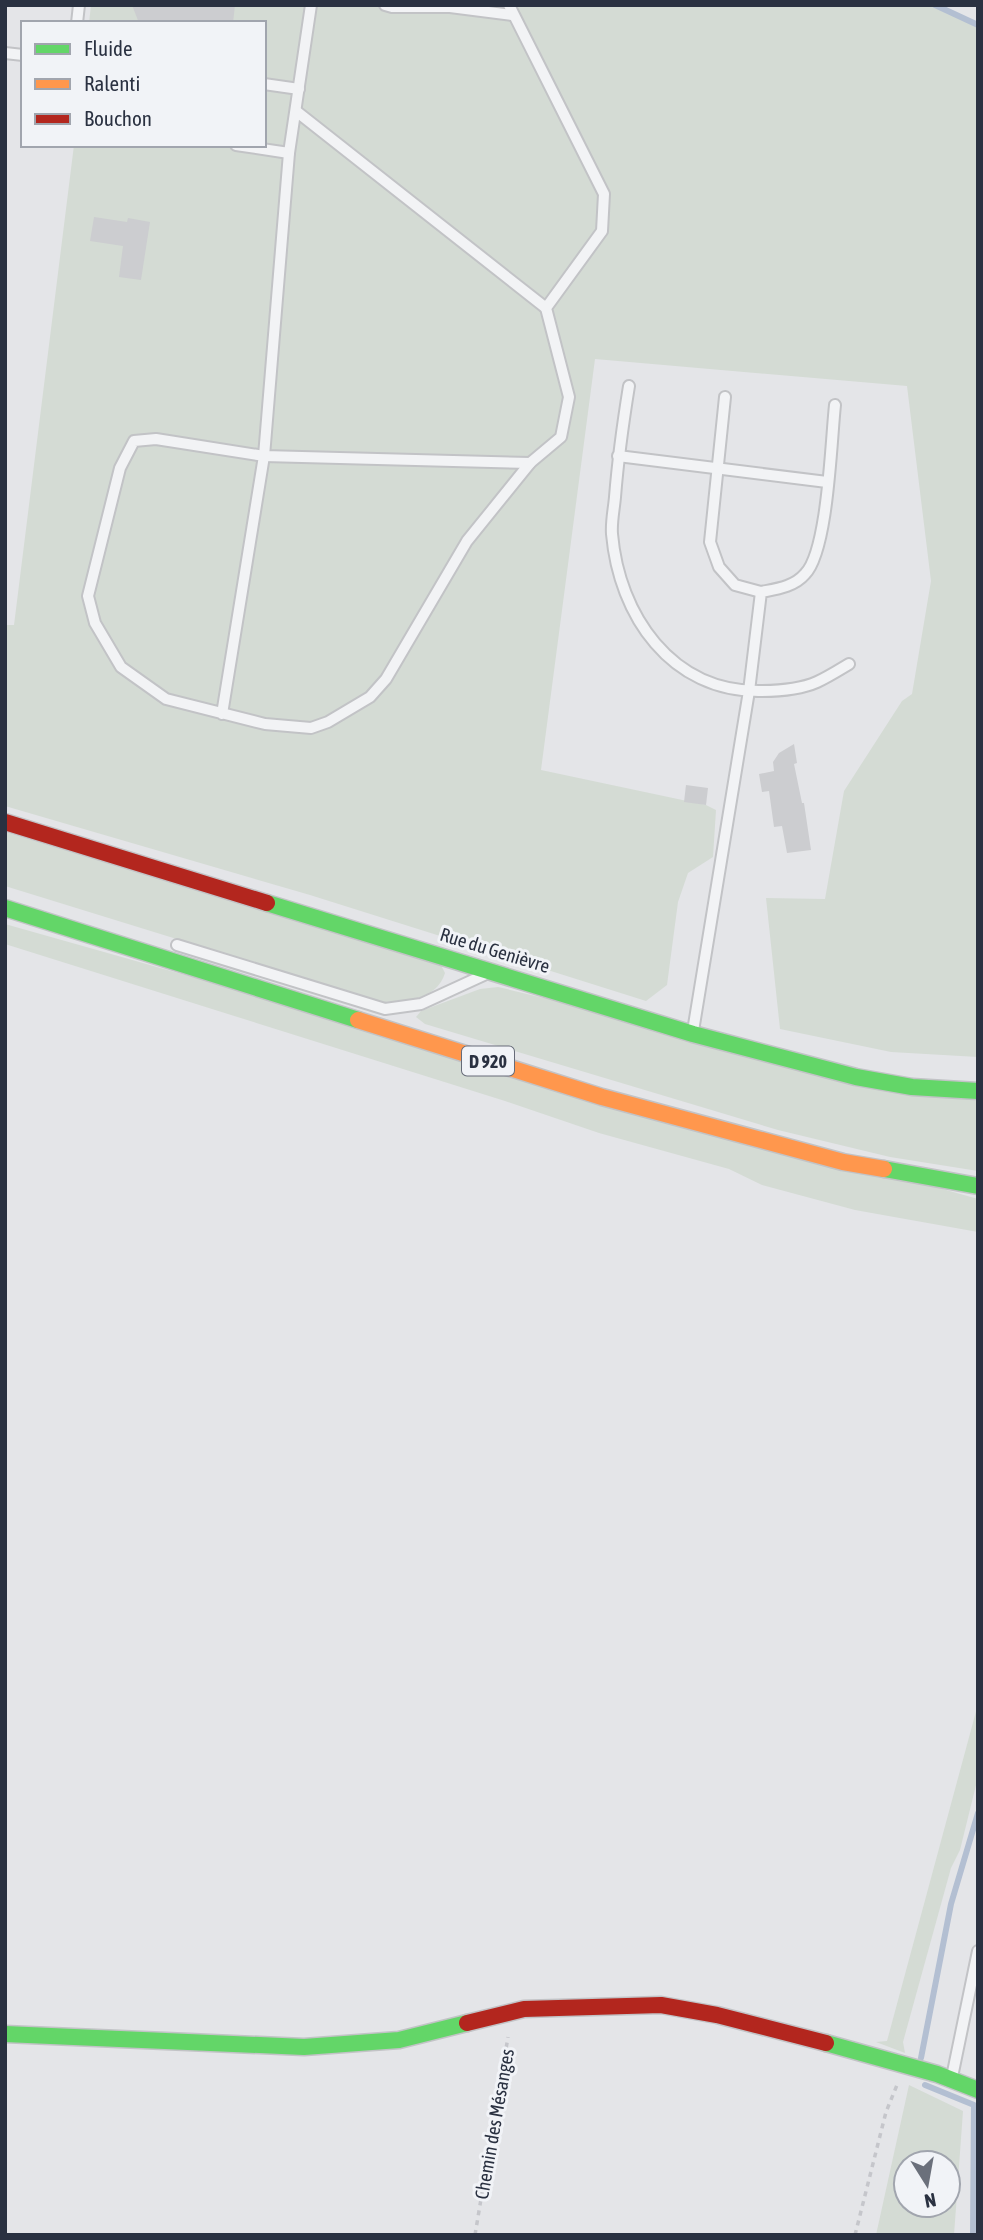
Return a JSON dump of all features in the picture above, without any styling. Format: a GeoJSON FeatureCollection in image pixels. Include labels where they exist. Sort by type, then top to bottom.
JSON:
{"type":"FeatureCollection","features":[{"type":"Feature","properties":{"kind":"street","name":"Rue du Genièvre"},"geometry":{"type":"LineString","coordinates":[[5,821],[693,1034],[856,1077],[912,1087],[978,1091]]}},
{"type":"Feature","properties":{"kind":"street","name":"D 920"},"geometry":{"type":"LineString","coordinates":[[5,905],[602,1097],[843,1162],[978,1186]]}},
{"type":"Feature","properties":{"kind":"street"},"geometry":{"type":"LineString","coordinates":[[5,2034],[304,2047],[399,2040],[524,2009],[661,2005],[717,2015],[907,2066],[978,2090]]}},
{"type":"Feature","properties":{"kind":"lane"},"geometry":{"type":"LineString","coordinates":[[222,714],[264,456],[289,153],[311,5]]}},
{"type":"Feature","properties":{"kind":"lane"},"geometry":{"type":"LineString","coordinates":[[386,5],[510,10],[604,194],[602,231],[546,307]]}},
{"type":"Feature","properties":{"kind":"lane"},"geometry":{"type":"LineString","coordinates":[[266,85],[299,89]]}},
{"type":"Feature","properties":{"kind":"lane"},"geometry":{"type":"LineString","coordinates":[[296,111],[546,307],[569,397],[561,436],[530,463],[467,541],[386,679],[370,696],[328,722],[311,728],[265,724],[222,714],[166,699],[121,667],[95,623],[88,596],[120,468],[134,441],[156,439],[264,456],[530,463]]}},
{"type":"Feature","properties":{"kind":"lane"},"geometry":{"type":"LineString","coordinates":[[249,147],[289,153]]}},
{"type":"Feature","properties":{"kind":"lane"},"geometry":{"type":"LineString","coordinates":[[629,386],[618,456],[612,532],[621,584],[645,630],[665,654],[693,677],[725,688],[785,691],[816,683],[849,664]]}},
{"type":"Feature","properties":{"kind":"lane"},"geometry":{"type":"LineString","coordinates":[[724,397],[710,542],[719,567],[736,585],[761,592],[785,587],[806,574],[816,552],[822,524],[835,405]]}},
{"type":"Feature","properties":{"kind":"lane"},"geometry":{"type":"LineString","coordinates":[[618,456],[827,482]]}},
{"type":"Feature","properties":{"kind":"lane"},"geometry":{"type":"LineString","coordinates":[[693,1034],[749,691],[761,592]]}},
{"type":"Feature","properties":{"kind":"lane"},"geometry":{"type":"LineString","coordinates":[[5,905],[55,911]]}},
{"type":"Feature","properties":{"kind":"lane"},"geometry":{"type":"LineString","coordinates":[[159,940],[385,1009],[421,1003],[493,971]]}},
{"type":"Feature","properties":{"kind":"lane"},"geometry":{"type":"LineString","coordinates":[[944,2077],[978,1951]]}},
{"type":"Feature","properties":{"kind":"path","name":"Chemin des Mésanges"},"geometry":{"type":"LineString","coordinates":[[475,2235],[507,2054],[510,2013]]}},
{"type":"Feature","properties":{"kind":"path"},"geometry":{"type":"LineString","coordinates":[[855,2235],[886,2112],[907,2066]]}},
{"type":"Feature","properties":{"kind":"shaded area"},"geometry":{"type":"Polygon","coordinates":[[[91,5],[936,5],[978,23],[978,1057],[891,1052],[780,1029],[766,898],[825,899],[844,791],[902,701],[912,694],[931,581],[907,386],[595,359],[541,770],[706,805],[716,810],[713,857],[688,873],[678,902],[667,985],[646,1001],[310,895],[5,806],[5,625],[14,625],[74,147],[266,147],[266,21],[89,21],[91,5]]]}},
{"type":"Feature","properties":{"kind":"shaded area"},"geometry":{"type":"Polygon","coordinates":[[[5,832],[440,963],[445,973],[435,989],[419,998],[381,1002],[5,886],[5,832]]]}},
{"type":"Feature","properties":{"kind":"shaded area"},"geometry":{"type":"Polygon","coordinates":[[[5,924],[978,1199],[978,1232],[855,1210],[762,1185],[729,1169],[599,1133],[5,944],[5,924]]]}},
{"type":"Feature","properties":{"kind":"shaded area"},"geometry":{"type":"Polygon","coordinates":[[[498,987],[978,1101],[978,1171],[890,1157],[778,1130],[425,1024],[416,1017],[421,1011],[480,989],[498,987]]]}},
{"type":"Feature","properties":{"kind":"shaded area"},"geometry":{"type":"Polygon","coordinates":[[[978,1704],[978,1777],[960,1850],[951,1868],[903,2042],[905,2053],[876,2042],[887,2041],[978,1704]]]}},
{"type":"Feature","properties":{"kind":"shaded area"},"geometry":{"type":"Polygon","coordinates":[[[909,2085],[963,2111],[960,2149],[895,2149],[909,2085]]]}},
{"type":"Feature","properties":{"kind":"shaded area"},"geometry":{"type":"Polygon","coordinates":[[[892,2162],[892,2219],[955,2219],[954,2235],[876,2235],[892,2162]]]}},
{"type":"Feature","properties":{"kind":"building"},"geometry":{"type":"Polygon","coordinates":[[[132,5],[235,5],[233,21],[138,21],[132,5]]]}},
{"type":"Feature","properties":{"kind":"building"},"geometry":{"type":"Polygon","coordinates":[[[94,217],[150,222],[141,280],[119,277],[123,246],[90,241],[94,217]]]}},
{"type":"Feature","properties":{"kind":"building"},"geometry":{"type":"Polygon","coordinates":[[[794,744],[797,763],[794,764],[804,803],[811,850],[787,853],[782,826],[774,827],[769,791],[762,792],[759,774],[774,771],[773,762],[779,753],[794,744]]]}},
{"type":"Feature","properties":{"kind":"building"},"geometry":{"type":"Polygon","coordinates":[[[686,785],[708,788],[706,805],[684,802],[686,785]]]}},
{"type":"Feature","properties":{"kind":"waterway"},"geometry":{"type":"LineString","coordinates":[[935,5],[978,25]]}},
{"type":"Feature","properties":{"kind":"waterway"},"geometry":{"type":"LineString","coordinates":[[921,2058],[951,1904],[978,1813]]}},
{"type":"Feature","properties":{"kind":"waterway"},"geometry":{"type":"LineString","coordinates":[[925,2085],[974,2105],[973,2235]]}},
{"type":"Feature","properties":{"kind":"traffic: fast"},"geometry":{"type":"LineString","coordinates":[[267,903],[693,1034],[856,1077],[912,1087],[978,1091]]}},
{"type":"Feature","properties":{"kind":"traffic: fast"},"geometry":{"type":"LineString","coordinates":[[5,908],[358,1020]]}},
{"type":"Feature","properties":{"kind":"traffic: fast"},"geometry":{"type":"LineString","coordinates":[[884,1169],[978,1186]]}},
{"type":"Feature","properties":{"kind":"traffic: fast"},"geometry":{"type":"LineString","coordinates":[[5,2034],[304,2047],[399,2040],[467,2023]]}},
{"type":"Feature","properties":{"kind":"traffic: fast"},"geometry":{"type":"LineString","coordinates":[[826,2043],[937,2074],[978,2090]]}},
{"type":"Feature","properties":{"kind":"traffic: slow"},"geometry":{"type":"LineString","coordinates":[[358,1020],[602,1097],[843,1162],[884,1169]]}},
{"type":"Feature","properties":{"kind":"traffic: jam"},"geometry":{"type":"LineString","coordinates":[[5,822],[267,903]]}},
{"type":"Feature","properties":{"kind":"traffic: jam"},"geometry":{"type":"LineString","coordinates":[[467,2023],[524,2009],[661,2005],[717,2015],[826,2043]]}}]}
